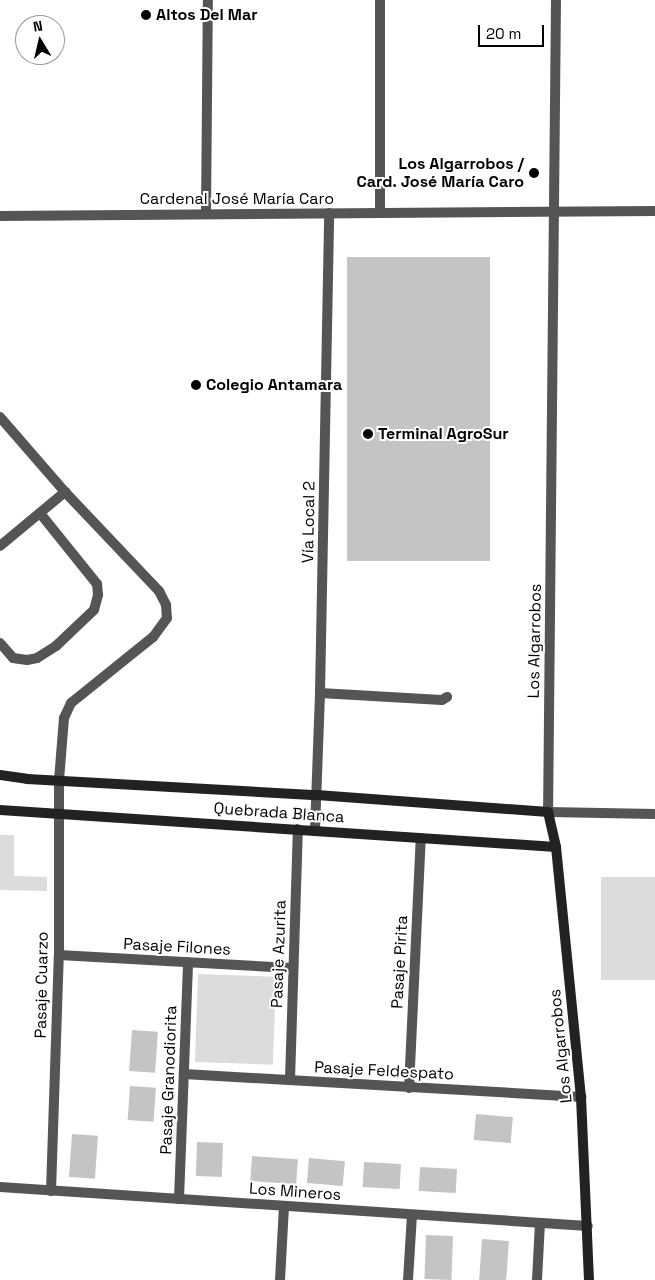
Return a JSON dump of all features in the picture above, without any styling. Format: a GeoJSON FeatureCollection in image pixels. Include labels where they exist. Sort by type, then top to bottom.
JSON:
{"type":"FeatureCollection","features":[{"type":"Feature","properties":{"kind":"street"},"geometry":{"type":"LineString","coordinates":[[206,214],[208,0]]}},
{"type":"Feature","properties":{"kind":"street"},"geometry":{"type":"LineString","coordinates":[[380,0],[380,213]]}},
{"type":"Feature","properties":{"kind":"street","name":"Los Algarrobos"},"geometry":{"type":"LineString","coordinates":[[556,0],[548,812],[556,847],[581,1098],[589,1280]]}},
{"type":"Feature","properties":{"kind":"street","name":"Cardenal José María Caro"},"geometry":{"type":"LineString","coordinates":[[0,216],[655,211]]}},
{"type":"Feature","properties":{"kind":"street","name":"Vía Local 2"},"geometry":{"type":"LineString","coordinates":[[314,830],[317,796],[320,693],[329,214]]}},
{"type":"Feature","properties":{"kind":"street","name":"Pasaje Cuarzo"},"geometry":{"type":"LineString","coordinates":[[0,417],[65,492],[159,591],[166,605],[166,618],[153,637],[71,703],[64,718],[59,780],[59,955],[51,1191]]}},
{"type":"Feature","properties":{"kind":"street"},"geometry":{"type":"LineString","coordinates":[[0,546],[65,492]]}},
{"type":"Feature","properties":{"kind":"street"},"geometry":{"type":"LineString","coordinates":[[0,643],[13,658],[27,660],[37,658],[56,646],[94,610],[98,595],[97,584],[40,513]]}},
{"type":"Feature","properties":{"kind":"street"},"geometry":{"type":"LineString","coordinates":[[320,693],[442,700],[447,697]]}},
{"type":"Feature","properties":{"kind":"street","name":"Quebrada Blanca"},"geometry":{"type":"LineString","coordinates":[[0,775],[548,812]]}},
{"type":"Feature","properties":{"kind":"street","name":"Quebrada Blanca"},"geometry":{"type":"LineString","coordinates":[[0,810],[556,847]]}},
{"type":"Feature","properties":{"kind":"street"},"geometry":{"type":"LineString","coordinates":[[548,812],[655,814]]}},
{"type":"Feature","properties":{"kind":"street","name":"Pasaje Azurita"},"geometry":{"type":"LineString","coordinates":[[290,1080],[298,830]]}},
{"type":"Feature","properties":{"kind":"street","name":"Pasaje Pirita"},"geometry":{"type":"LineString","coordinates":[[409,1088],[421,838]]}},
{"type":"Feature","properties":{"kind":"street","name":"Pasaje Filones"},"geometry":{"type":"LineString","coordinates":[[59,955],[293,968]]}},
{"type":"Feature","properties":{"kind":"street","name":"Pasaje Granodiorita"},"geometry":{"type":"LineString","coordinates":[[179,1200],[188,962]]}},
{"type":"Feature","properties":{"kind":"street","name":"Pasaje Feldespato"},"geometry":{"type":"LineString","coordinates":[[184,1074],[581,1098]]}},
{"type":"Feature","properties":{"kind":"street","name":"Los Mineros"},"geometry":{"type":"LineString","coordinates":[[0,1187],[588,1226]]}},
{"type":"Feature","properties":{"kind":"street"},"geometry":{"type":"LineString","coordinates":[[280,1280],[284,1206]]}},
{"type":"Feature","properties":{"kind":"street"},"geometry":{"type":"LineString","coordinates":[[408,1280],[412,1215]]}},
{"type":"Feature","properties":{"kind":"street"},"geometry":{"type":"LineString","coordinates":[[537,1280],[540,1223]]}},
{"type":"Feature","properties":{"kind":"shaded area"},"geometry":{"type":"Polygon","coordinates":[[[0,835],[14,835],[14,876],[47,877],[47,891],[0,890],[0,835]]]}},
{"type":"Feature","properties":{"kind":"shaded area"},"geometry":{"type":"Polygon","coordinates":[[[601,877],[655,877],[655,980],[601,980],[601,877]]]}},
{"type":"Feature","properties":{"kind":"shaded area"},"geometry":{"type":"Polygon","coordinates":[[[198,974],[276,977],[273,1065],[195,1062],[198,974]]]}},
{"type":"Feature","properties":{"kind":"building"},"geometry":{"type":"Polygon","coordinates":[[[347,257],[490,257],[490,561],[347,561],[347,257]]]}},
{"type":"Feature","properties":{"kind":"building"},"geometry":{"type":"Polygon","coordinates":[[[132,1030],[158,1032],[155,1073],[129,1071],[132,1030]]]}},
{"type":"Feature","properties":{"kind":"building"},"geometry":{"type":"Polygon","coordinates":[[[130,1086],[156,1088],[154,1122],[128,1120],[130,1086]]]}},
{"type":"Feature","properties":{"kind":"building"},"geometry":{"type":"Polygon","coordinates":[[[476,1114],[513,1117],[511,1143],[474,1140],[476,1114]]]}},
{"type":"Feature","properties":{"kind":"building"},"geometry":{"type":"Polygon","coordinates":[[[72,1134],[98,1136],[95,1179],[69,1177],[72,1134]]]}},
{"type":"Feature","properties":{"kind":"building"},"geometry":{"type":"Polygon","coordinates":[[[197,1142],[223,1143],[222,1177],[196,1176],[197,1142]]]}},
{"type":"Feature","properties":{"kind":"building"},"geometry":{"type":"Polygon","coordinates":[[[252,1156],[298,1159],[296,1184],[250,1181],[252,1156]]]}},
{"type":"Feature","properties":{"kind":"building"},"geometry":{"type":"Polygon","coordinates":[[[309,1158],[345,1161],[343,1186],[307,1183],[309,1158]]]}},
{"type":"Feature","properties":{"kind":"building"},"geometry":{"type":"Polygon","coordinates":[[[364,1162],[401,1164],[400,1189],[363,1187],[364,1162]]]}},
{"type":"Feature","properties":{"kind":"building"},"geometry":{"type":"Polygon","coordinates":[[[420,1167],[457,1169],[456,1193],[419,1191],[420,1167]]]}},
{"type":"Feature","properties":{"kind":"building"},"geometry":{"type":"Polygon","coordinates":[[[426,1235],[453,1236],[451,1280],[424,1279],[426,1235]]]}},
{"type":"Feature","properties":{"kind":"building"},"geometry":{"type":"Polygon","coordinates":[[[482,1239],[509,1241],[506,1280],[479,1280],[482,1239]]]}},
{"type":"Feature","properties":{"kind":"place","name":"Altos Del Mar"},"geometry":{"type":"Point","coordinates":[146,15]}},
{"type":"Feature","properties":{"kind":"place","name":"Los Algarrobos / Card. José María Caro"},"geometry":{"type":"Point","coordinates":[534,173]}},
{"type":"Feature","properties":{"kind":"place","name":"Colegio Antamara"},"geometry":{"type":"Point","coordinates":[196,385]}},
{"type":"Feature","properties":{"kind":"place","name":"Terminal AgroSur"},"geometry":{"type":"Point","coordinates":[368,434]}}]}
